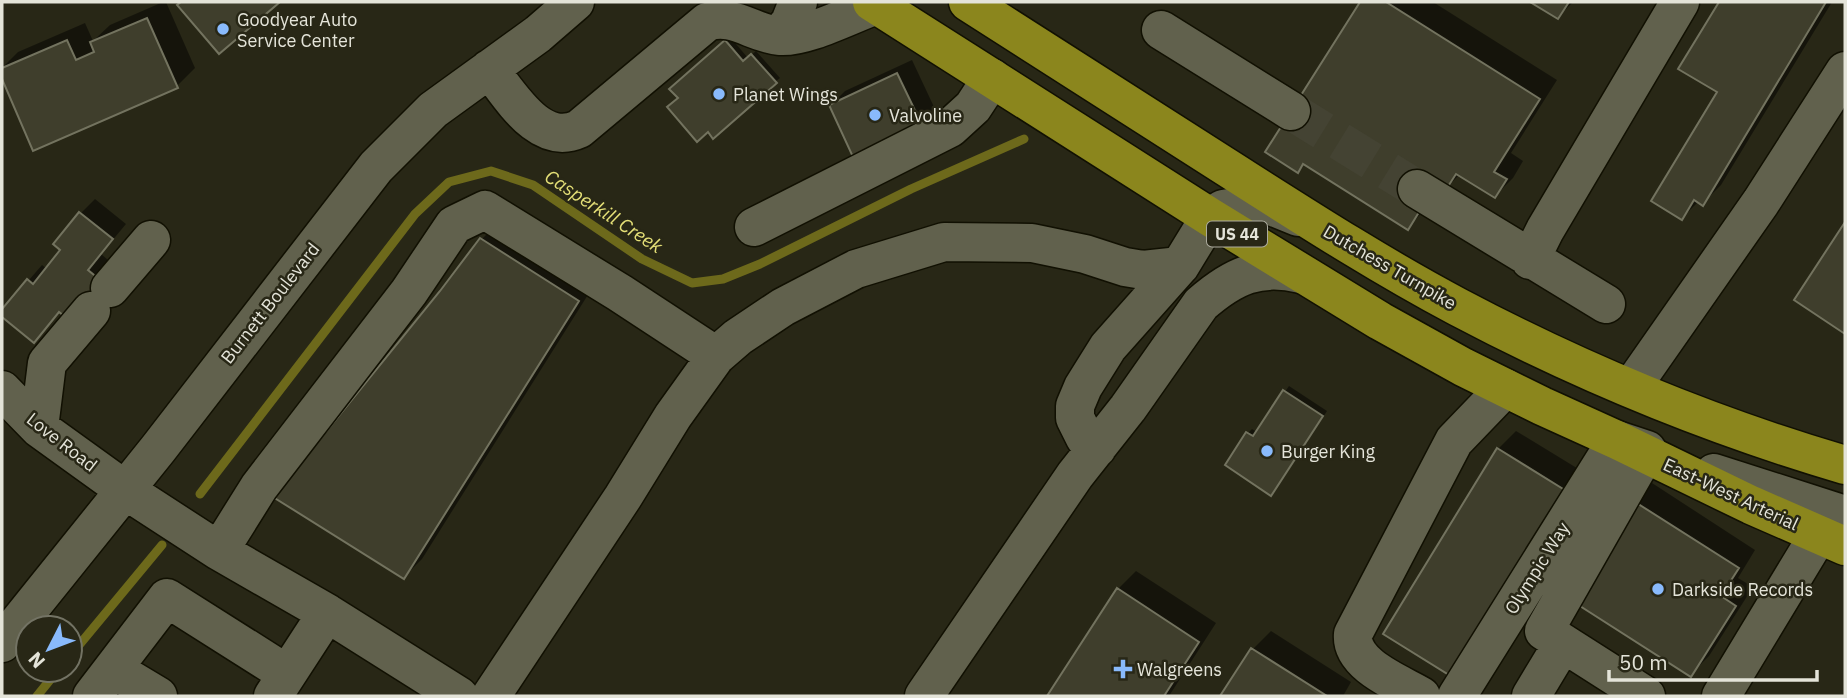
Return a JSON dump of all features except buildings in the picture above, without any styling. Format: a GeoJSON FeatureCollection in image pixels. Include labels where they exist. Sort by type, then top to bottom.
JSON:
{"type":"FeatureCollection","features":[{"type":"Feature","properties":{"kind":"highway","name":"Dutchess Turnpike"},"geometry":{"type":"LineString","coordinates":[[968,2],[1333,235],[1458,307],[1553,354],[1631,388],[1693,413],[1845,465]]}},
{"type":"Feature","properties":{"kind":"highway","name":"US 44"},"geometry":{"type":"LineString","coordinates":[[875,3],[1210,217],[1400,333],[1505,388],[1631,447]]}},
{"type":"Feature","properties":{"kind":"street","name":"Burnett Boulevard"},"geometry":{"type":"LineString","coordinates":[[2,643],[125,490],[376,166],[433,110],[538,34],[575,2]]}},
{"type":"Feature","properties":{"kind":"street"},"geometry":{"type":"LineString","coordinates":[[779,36],[790,22],[798,2]]}},
{"type":"Feature","properties":{"kind":"street"},"geometry":{"type":"LineString","coordinates":[[489,69],[538,125],[550,133],[570,133],[579,130],[707,22],[730,19],[779,36],[808,32],[875,3]]}},
{"type":"Feature","properties":{"kind":"street"},"geometry":{"type":"LineString","coordinates":[[1530,260],[1674,4]]}},
{"type":"Feature","properties":{"kind":"street"},"geometry":{"type":"LineString","coordinates":[[1161,30],[1291,111]]}},
{"type":"Feature","properties":{"kind":"street"},"geometry":{"type":"LineString","coordinates":[[1631,388],[1761,202],[1845,71]]}},
{"type":"Feature","properties":{"kind":"street"},"geometry":{"type":"LineString","coordinates":[[754,227],[950,128],[973,107],[992,78]]}},
{"type":"Feature","properties":{"kind":"street"},"geometry":{"type":"LineString","coordinates":[[1418,189],[1530,260],[1606,304]]}},
{"type":"Feature","properties":{"kind":"street"},"geometry":{"type":"LineString","coordinates":[[1097,448],[1086,438],[1075,418],[1079,396],[1108,347],[1180,265],[1210,217],[1223,209],[1239,205],[1271,206],[1333,235]]}},
{"type":"Feature","properties":{"kind":"street"},"geometry":{"type":"LineString","coordinates":[[219,551],[259,487],[409,292],[454,225],[485,210],[716,356]]}},
{"type":"Feature","properties":{"kind":"street"},"geometry":{"type":"LineString","coordinates":[[39,428],[47,363],[151,240]]}},
{"type":"Feature","properties":{"kind":"street"},"geometry":{"type":"LineString","coordinates":[[491,696],[623,497],[673,416],[716,356],[738,337],[804,296],[856,269],[944,242],[1032,243],[1085,254],[1125,267],[1163,269],[1180,265]]}},
{"type":"Feature","properties":{"kind":"street"},"geometry":{"type":"LineString","coordinates":[[924,696],[1075,475],[1150,377],[1201,304],[1216,291],[1250,273],[1267,269],[1301,274]]}},
{"type":"Feature","properties":{"kind":"street"},"geometry":{"type":"LineString","coordinates":[[1421,696],[1364,661],[1355,648],[1353,634],[1454,441],[1505,388]]}},
{"type":"Feature","properties":{"kind":"street","name":"Love Road"},"geometry":{"type":"LineString","coordinates":[[2,390],[39,428],[125,490],[219,551],[327,613],[459,696]]}},
{"type":"Feature","properties":{"kind":"street"},"geometry":{"type":"LineString","coordinates":[[1635,694],[1544,631],[1631,447],[1836,532],[1721,696]]}},
{"type":"Feature","properties":{"kind":"street","name":"Olympic Way"},"geometry":{"type":"LineString","coordinates":[[1457,696],[1631,447]]}},
{"type":"Feature","properties":{"kind":"street"},"geometry":{"type":"LineString","coordinates":[[158,696],[102,683],[167,598],[280,685],[327,613]]}},
{"type":"Feature","properties":{"kind":"street"},"geometry":{"type":"LineString","coordinates":[[1531,696],[1563,643]]}},
{"type":"Feature","properties":{"kind":"waterway","name":"Casperkill Creek"},"geometry":{"type":"LineString","coordinates":[[200,494],[415,214],[449,182],[491,171],[533,185],[642,259],[692,283],[723,279],[760,264],[911,189],[1024,139]]}},
{"type":"Feature","properties":{"kind":"waterway","name":"Casperkill Creek"},"geometry":{"type":"LineString","coordinates":[[84,639],[162,545]]}},
{"type":"Feature","properties":{"kind":"waterway","name":"Casperkill Creek"},"geometry":{"type":"LineString","coordinates":[[37,696],[47,684]]}},
{"type":"Feature","properties":{"kind":"tunnel"},"geometry":{"type":"LineString","coordinates":[[1291,111],[1417,189]]}},
{"type":"Feature","properties":{"kind":"place","name":"Goodyear Auto Service Center"},"geometry":{"type":"Point","coordinates":[223,29]}},
{"type":"Feature","properties":{"kind":"place","name":"Planet Wings"},"geometry":{"type":"Point","coordinates":[719,94]}},
{"type":"Feature","properties":{"kind":"place","name":"Valvoline"},"geometry":{"type":"Point","coordinates":[875,115]}},
{"type":"Feature","properties":{"kind":"place","name":"Burger King"},"geometry":{"type":"Point","coordinates":[1267,451]}},
{"type":"Feature","properties":{"kind":"place","name":"Darkside Records"},"geometry":{"type":"Point","coordinates":[1658,589]}},
{"type":"Feature","properties":{"kind":"place","name":"Walgreens"},"geometry":{"type":"Point","coordinates":[1123,669]}}]}
